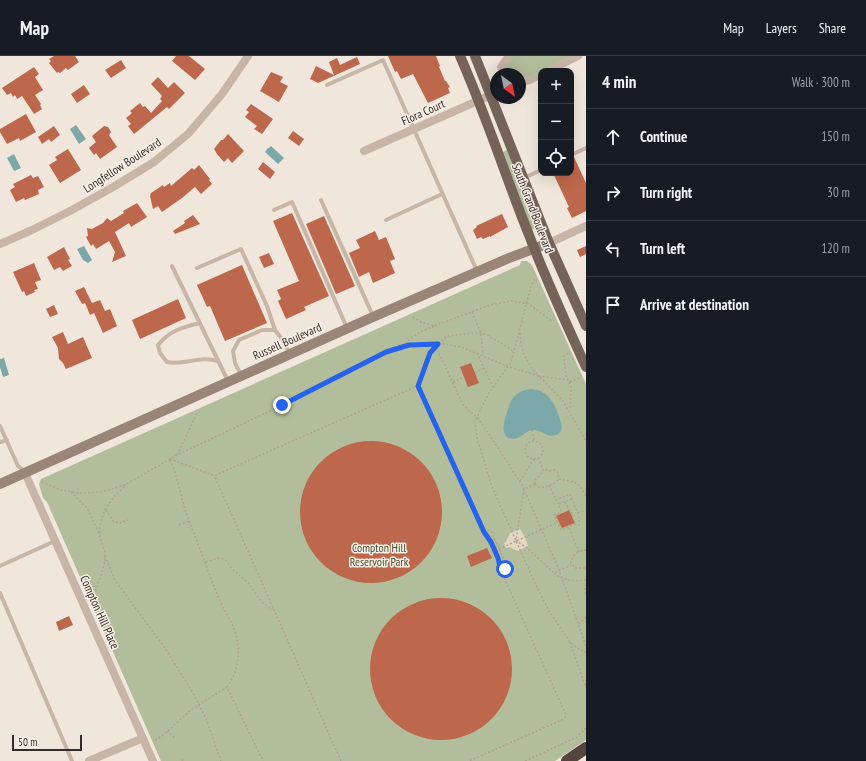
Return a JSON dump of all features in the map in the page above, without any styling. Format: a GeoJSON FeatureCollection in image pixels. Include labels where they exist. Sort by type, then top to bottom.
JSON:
{"type":"FeatureCollection","features":[{"type":"Feature","properties":{"kind":"highway"},"geometry":{"type":"LineString","coordinates":[[567,761],[586,748]]}},
{"type":"Feature","properties":{"kind":"main road","name":"South Grand Boulevard"},"geometry":{"type":"LineString","coordinates":[[460,56],[479,100],[534,249],[586,367]]}},
{"type":"Feature","properties":{"kind":"main road","name":"South Grand Boulevard"},"geometry":{"type":"LineString","coordinates":[[475,56],[490,93]]}},
{"type":"Feature","properties":{"kind":"main road","name":"South Grand Boulevard"},"geometry":{"type":"LineString","coordinates":[[495,104],[549,243],[586,326]]}},
{"type":"Feature","properties":{"kind":"main road","name":"Russell Boulevard"},"geometry":{"type":"LineString","coordinates":[[0,484],[347,328],[549,243]]}},
{"type":"Feature","properties":{"kind":"street","name":"Longfellow Boulevard"},"geometry":{"type":"LineString","coordinates":[[0,244],[72,210],[154,162],[188,134],[222,94],[248,56]]}},
{"type":"Feature","properties":{"kind":"street"},"geometry":{"type":"LineString","coordinates":[[501,68],[509,56]]}},
{"type":"Feature","properties":{"kind":"street"},"geometry":{"type":"LineString","coordinates":[[554,68],[578,56]]}},
{"type":"Feature","properties":{"kind":"street"},"geometry":{"type":"LineString","coordinates":[[526,81],[538,76]]}},
{"type":"Feature","properties":{"kind":"street","name":"Flora Court"},"geometry":{"type":"LineString","coordinates":[[364,151],[490,95]]}},
{"type":"Feature","properties":{"kind":"street","name":"Russell Boulevard"},"geometry":{"type":"LineString","coordinates":[[549,243],[586,226]]}},
{"type":"Feature","properties":{"kind":"street","name":"Compton Hill Place"},"geometry":{"type":"LineString","coordinates":[[25,473],[153,761]]}},
{"type":"Feature","properties":{"kind":"street"},"geometry":{"type":"LineString","coordinates":[[90,761],[143,738]]}},
{"type":"Feature","properties":{"kind":"lane"},"geometry":{"type":"LineString","coordinates":[[326,86],[383,60],[477,272]]}},
{"type":"Feature","properties":{"kind":"lane"},"geometry":{"type":"LineString","coordinates":[[574,154],[586,148]]}},
{"type":"Feature","properties":{"kind":"lane"},"geometry":{"type":"LineString","coordinates":[[524,179],[538,172]]}},
{"type":"Feature","properties":{"kind":"lane"},"geometry":{"type":"LineString","coordinates":[[386,220],[442,194]]}},
{"type":"Feature","properties":{"kind":"lane"},"geometry":{"type":"LineString","coordinates":[[321,200],[373,317]]}},
{"type":"Feature","properties":{"kind":"lane"},"geometry":{"type":"LineString","coordinates":[[274,210],[292,202],[347,328]]}},
{"type":"Feature","properties":{"kind":"lane"},"geometry":{"type":"LineString","coordinates":[[197,268],[241,249],[266,306],[274,330],[284,342],[290,354]]}},
{"type":"Feature","properties":{"kind":"lane"},"geometry":{"type":"LineString","coordinates":[[172,266],[228,382]]}},
{"type":"Feature","properties":{"kind":"lane"},"geometry":{"type":"LineString","coordinates":[[200,322],[180,328],[164,338],[158,345],[160,352],[167,362],[173,364],[182,364],[204,358],[218,361]]}},
{"type":"Feature","properties":{"kind":"lane"},"geometry":{"type":"LineString","coordinates":[[242,375],[235,362],[233,351],[238,340],[262,330],[274,330]]}},
{"type":"Feature","properties":{"kind":"lane"},"geometry":{"type":"LineString","coordinates":[[0,426],[18,466],[25,473]]}},
{"type":"Feature","properties":{"kind":"lane"},"geometry":{"type":"LineString","coordinates":[[0,442],[6,440]]}},
{"type":"Feature","properties":{"kind":"lane"},"geometry":{"type":"LineString","coordinates":[[0,566],[56,541]]}},
{"type":"Feature","properties":{"kind":"lane"},"geometry":{"type":"LineString","coordinates":[[0,593],[72,761]]}},
{"type":"Feature","properties":{"kind":"path"},"geometry":{"type":"LineString","coordinates":[[535,279],[531,286],[509,367],[493,387],[477,417],[475,430],[479,447],[495,493],[549,611],[570,642],[586,688]]}},
{"type":"Feature","properties":{"kind":"path"},"geometry":{"type":"LineString","coordinates":[[403,347],[409,339],[434,326],[504,301],[526,303],[550,320],[554,320]]}},
{"type":"Feature","properties":{"kind":"path"},"geometry":{"type":"LineString","coordinates":[[472,312],[481,334],[483,355]]}},
{"type":"Feature","properties":{"kind":"path"},"geometry":{"type":"LineString","coordinates":[[413,317],[421,322],[434,326]]}},
{"type":"Feature","properties":{"kind":"path"},"geometry":{"type":"LineString","coordinates":[[520,331],[525,359],[557,394],[570,411],[586,441]]}},
{"type":"Feature","properties":{"kind":"path"},"geometry":{"type":"LineString","coordinates":[[469,761],[564,719],[566,716],[501,571],[498,558],[491,542],[484,532],[418,386],[430,353],[434,347],[452,335],[481,334],[496,340],[514,352]]}},
{"type":"Feature","properties":{"kind":"path"},"geometry":{"type":"LineString","coordinates":[[42,482],[71,492],[101,492],[125,485],[177,455],[306,394],[386,352],[417,344],[453,345],[476,352],[509,367],[539,376],[569,381],[579,378]]}},
{"type":"Feature","properties":{"kind":"path"},"geometry":{"type":"LineString","coordinates":[[434,347],[442,359],[465,407],[477,417],[520,481],[559,570],[586,646]]}},
{"type":"Feature","properties":{"kind":"path"},"geometry":{"type":"LineString","coordinates":[[476,352],[493,387]]}},
{"type":"Feature","properties":{"kind":"path"},"geometry":{"type":"LineString","coordinates":[[568,353],[564,356],[564,359],[571,392],[570,411]]}},
{"type":"Feature","properties":{"kind":"path"},"geometry":{"type":"LineString","coordinates":[[475,373],[484,368]]}},
{"type":"Feature","properties":{"kind":"path"},"geometry":{"type":"LineString","coordinates":[[452,382],[464,377]]}},
{"type":"Feature","properties":{"kind":"path"},"geometry":{"type":"LineString","coordinates":[[170,459],[215,476],[418,386]]}},
{"type":"Feature","properties":{"kind":"path"},"geometry":{"type":"LineString","coordinates":[[177,455],[197,413]]}},
{"type":"Feature","properties":{"kind":"path"},"geometry":{"type":"LineString","coordinates":[[532,430],[534,441]]}},
{"type":"Feature","properties":{"kind":"path"},"geometry":{"type":"LineString","coordinates":[[534,441],[539,442],[543,446],[543,452],[538,458],[534,459],[528,457],[526,454],[525,448],[528,443],[534,441]]}},
{"type":"Feature","properties":{"kind":"path"},"geometry":{"type":"LineString","coordinates":[[538,458],[543,470]]}},
{"type":"Feature","properties":{"kind":"path"},"geometry":{"type":"LineString","coordinates":[[155,740],[167,732],[199,704],[228,687],[236,669],[238,654],[237,640],[233,626],[220,600],[189,521],[170,459]]}},
{"type":"Feature","properties":{"kind":"path"},"geometry":{"type":"LineString","coordinates":[[520,481],[534,459]]}},
{"type":"Feature","properties":{"kind":"path"},"geometry":{"type":"LineString","coordinates":[[543,470],[554,470],[558,473],[559,479]]}},
{"type":"Feature","properties":{"kind":"path"},"geometry":{"type":"LineString","coordinates":[[535,484],[535,480],[543,470]]}},
{"type":"Feature","properties":{"kind":"path"},"geometry":{"type":"LineString","coordinates":[[215,476],[341,761]]}},
{"type":"Feature","properties":{"kind":"path"},"geometry":{"type":"LineString","coordinates":[[535,484],[538,487],[542,487],[559,479],[575,482],[586,496]]}},
{"type":"Feature","properties":{"kind":"path"},"geometry":{"type":"LineString","coordinates":[[524,489],[535,484]]}},
{"type":"Feature","properties":{"kind":"path"},"geometry":{"type":"LineString","coordinates":[[100,534],[101,522],[106,510],[112,499],[125,485]]}},
{"type":"Feature","properties":{"kind":"path"},"geometry":{"type":"LineString","coordinates":[[549,485],[560,512],[554,515],[561,530],[573,525],[579,525],[580,518],[570,494],[556,500]]}},
{"type":"Feature","properties":{"kind":"path"},"geometry":{"type":"LineString","coordinates":[[516,541],[524,489]]}},
{"type":"Feature","properties":{"kind":"path"},"geometry":{"type":"LineString","coordinates":[[71,492],[87,508],[100,534],[105,556],[115,580],[167,651],[199,704],[209,725],[221,761]]}},
{"type":"Feature","properties":{"kind":"path"},"geometry":{"type":"LineString","coordinates":[[558,505],[572,499]]}},
{"type":"Feature","properties":{"kind":"path"},"geometry":{"type":"LineString","coordinates":[[565,502],[572,516]]}},
{"type":"Feature","properties":{"kind":"path"},"geometry":{"type":"LineString","coordinates":[[106,510],[114,522],[120,523],[128,520]]}},
{"type":"Feature","properties":{"kind":"path"},"geometry":{"type":"LineString","coordinates":[[578,513],[586,510]]}},
{"type":"Feature","properties":{"kind":"path"},"geometry":{"type":"LineString","coordinates":[[179,525],[189,521]]}},
{"type":"Feature","properties":{"kind":"path"},"geometry":{"type":"LineString","coordinates":[[499,549],[558,522]]}},
{"type":"Feature","properties":{"kind":"path"},"geometry":{"type":"LineString","coordinates":[[568,527],[579,552]]}},
{"type":"Feature","properties":{"kind":"path"},"geometry":{"type":"LineString","coordinates":[[484,532],[490,530],[507,566],[501,571]]}},
{"type":"Feature","properties":{"kind":"path"},"geometry":{"type":"LineString","coordinates":[[516,541],[526,547],[554,573],[562,578],[577,581],[586,580]]}},
{"type":"Feature","properties":{"kind":"path"},"geometry":{"type":"LineString","coordinates":[[571,565],[572,558],[579,552],[586,550]]}},
{"type":"Feature","properties":{"kind":"path"},"geometry":{"type":"LineString","coordinates":[[92,598],[95,594],[105,556]]}},
{"type":"Feature","properties":{"kind":"path"},"geometry":{"type":"LineString","coordinates":[[206,562],[221,558],[225,560],[249,585],[265,605],[268,608],[273,609]]}},
{"type":"Feature","properties":{"kind":"path"},"geometry":{"type":"LineString","coordinates":[[554,573],[571,565]]}},
{"type":"Feature","properties":{"kind":"path"},"geometry":{"type":"LineString","coordinates":[[571,565],[575,568],[586,568]]}},
{"type":"Feature","properties":{"kind":"path"},"geometry":{"type":"LineString","coordinates":[[586,584],[586,594]]}},
{"type":"Feature","properties":{"kind":"path"},"geometry":{"type":"LineString","coordinates":[[579,624],[586,617]]}},
{"type":"Feature","properties":{"kind":"path"},"geometry":{"type":"LineString","coordinates":[[570,642],[577,648],[586,652]]}},
{"type":"Feature","properties":{"kind":"path"},"geometry":{"type":"LineString","coordinates":[[228,687],[262,761]]}},
{"type":"Feature","properties":{"kind":"path"},"geometry":{"type":"LineString","coordinates":[[525,761],[577,737],[586,728]]}},
{"type":"Feature","properties":{"kind":"path"},"geometry":{"type":"LineString","coordinates":[[167,732],[176,739]]}},
{"type":"Feature","properties":{"kind":"path"},"geometry":{"type":"LineString","coordinates":[[182,761],[183,757]]}},
{"type":"Feature","properties":{"kind":"green space"},"geometry":{"type":"Polygon","coordinates":[[[578,56],[554,68],[538,68],[538,73],[526,79],[526,68],[505,68],[507,57],[578,56]]]}},
{"type":"Feature","properties":{"kind":"green space"},"geometry":{"type":"Polygon","coordinates":[[[507,150],[536,228],[532,230],[503,152],[507,150]]]}},
{"type":"Feature","properties":{"kind":"green space","name":"Compton Hill Reservoir Park"},"geometry":{"type":"Polygon","coordinates":[[[521,261],[527,261],[532,265],[586,384],[586,740],[555,761],[161,761],[47,502],[43,498],[39,484],[41,479],[520,265],[521,261]]]}},
{"type":"Feature","properties":{"kind":"shaded area"},"geometry":{"type":"Polygon","coordinates":[[[520,529],[528,546],[518,551],[509,547],[506,548],[504,543],[506,542],[510,533],[520,529]]]}},
{"type":"Feature","properties":{"kind":"water"},"geometry":{"type":"Polygon","coordinates":[[[76,125],[86,139],[79,144],[70,129],[76,125]]]}},
{"type":"Feature","properties":{"kind":"water"},"geometry":{"type":"Polygon","coordinates":[[[271,146],[284,158],[278,164],[265,152],[271,146]]]}},
{"type":"Feature","properties":{"kind":"water"},"geometry":{"type":"Polygon","coordinates":[[[14,154],[21,168],[14,171],[7,158],[14,154]]]}},
{"type":"Feature","properties":{"kind":"water"},"geometry":{"type":"Polygon","coordinates":[[[84,246],[92,260],[88,263],[83,260],[77,249],[84,246]]]}},
{"type":"Feature","properties":{"kind":"water"},"geometry":{"type":"Polygon","coordinates":[[[4,358],[9,375],[3,377],[0,367],[0,359],[4,358]]]}},
{"type":"Feature","properties":{"kind":"water"},"geometry":{"type":"Polygon","coordinates":[[[530,389],[543,392],[552,401],[558,413],[562,427],[561,431],[557,435],[551,436],[539,431],[531,430],[516,438],[508,438],[505,435],[504,428],[509,405],[516,395],[522,391],[530,389]]]}},
{"type":"Feature","properties":{"kind":"building"},"geometry":{"type":"Polygon","coordinates":[[[54,56],[75,56],[79,62],[68,70],[66,68],[60,73],[57,73],[49,63],[51,61],[49,59],[54,56]]]}},
{"type":"Feature","properties":{"kind":"building"},"geometry":{"type":"Polygon","coordinates":[[[176,56],[189,56],[205,69],[195,80],[172,61],[176,56]]]}},
{"type":"Feature","properties":{"kind":"building"},"geometry":{"type":"Polygon","coordinates":[[[388,56],[436,56],[445,81],[450,87],[448,88],[450,93],[428,103],[413,74],[401,79],[397,71],[395,72],[388,56]]]}},
{"type":"Feature","properties":{"kind":"building"},"geometry":{"type":"Polygon","coordinates":[[[357,57],[360,64],[318,83],[310,79],[316,66],[334,75],[329,62],[337,58],[340,65],[357,57]]]}},
{"type":"Feature","properties":{"kind":"building"},"geometry":{"type":"Polygon","coordinates":[[[121,60],[126,68],[111,78],[105,70],[121,60]]]}},
{"type":"Feature","properties":{"kind":"building"},"geometry":{"type":"Polygon","coordinates":[[[34,67],[39,74],[35,77],[43,90],[35,95],[41,104],[42,109],[34,114],[22,96],[17,99],[15,95],[13,97],[11,93],[7,95],[2,88],[34,67]]]}},
{"type":"Feature","properties":{"kind":"building"},"geometry":{"type":"Polygon","coordinates":[[[271,72],[283,77],[280,82],[288,86],[279,102],[260,91],[271,72]]]}},
{"type":"Feature","properties":{"kind":"building"},"geometry":{"type":"Polygon","coordinates":[[[158,77],[168,88],[174,82],[185,93],[169,109],[167,107],[134,134],[128,126],[131,124],[126,118],[132,113],[130,111],[140,103],[151,113],[162,101],[160,99],[162,96],[151,84],[158,77]]]}},
{"type":"Feature","properties":{"kind":"building"},"geometry":{"type":"Polygon","coordinates":[[[84,85],[90,94],[77,103],[71,94],[84,85]]]}},
{"type":"Feature","properties":{"kind":"building"},"geometry":{"type":"Polygon","coordinates":[[[251,104],[273,119],[262,134],[254,129],[257,126],[245,117],[249,112],[246,110],[251,104]]]}},
{"type":"Feature","properties":{"kind":"building"},"geometry":{"type":"Polygon","coordinates":[[[26,114],[36,132],[20,141],[19,138],[7,144],[0,132],[0,129],[26,114]]]}},
{"type":"Feature","properties":{"kind":"building"},"geometry":{"type":"Polygon","coordinates":[[[54,126],[60,135],[51,142],[49,139],[42,144],[38,137],[54,126]]]}},
{"type":"Feature","properties":{"kind":"building"},"geometry":{"type":"Polygon","coordinates":[[[104,126],[108,127],[111,132],[109,135],[117,147],[100,159],[96,153],[94,155],[89,148],[96,142],[92,136],[104,126]]]}},
{"type":"Feature","properties":{"kind":"building"},"geometry":{"type":"Polygon","coordinates":[[[293,131],[304,139],[299,146],[288,138],[293,131]]]}},
{"type":"Feature","properties":{"kind":"building"},"geometry":{"type":"Polygon","coordinates":[[[228,134],[244,151],[232,163],[228,158],[224,162],[214,149],[228,134]]]}},
{"type":"Feature","properties":{"kind":"building"},"geometry":{"type":"Polygon","coordinates":[[[68,149],[81,170],[60,183],[49,165],[57,160],[55,157],[68,149]]]}},
{"type":"Feature","properties":{"kind":"building"},"geometry":{"type":"Polygon","coordinates":[[[574,157],[586,183],[586,211],[572,218],[567,208],[569,207],[554,176],[574,176],[574,157]]]}},
{"type":"Feature","properties":{"kind":"building"},"geometry":{"type":"Polygon","coordinates":[[[263,162],[275,172],[270,179],[258,169],[263,162]]]}},
{"type":"Feature","properties":{"kind":"building"},"geometry":{"type":"Polygon","coordinates":[[[199,165],[212,184],[201,194],[195,187],[162,212],[158,206],[153,209],[150,196],[151,193],[163,185],[164,187],[170,183],[171,186],[192,168],[194,170],[199,165]]]}},
{"type":"Feature","properties":{"kind":"building"},"geometry":{"type":"Polygon","coordinates":[[[31,175],[33,178],[38,176],[44,187],[38,190],[39,194],[16,202],[10,190],[15,187],[13,184],[31,175]]]}},
{"type":"Feature","properties":{"kind":"building"},"geometry":{"type":"Polygon","coordinates":[[[137,203],[147,217],[131,227],[129,223],[115,232],[126,256],[112,262],[115,252],[109,241],[96,249],[93,244],[91,246],[86,237],[88,236],[87,228],[92,229],[103,223],[107,218],[111,221],[124,213],[123,211],[137,203]]]}},
{"type":"Feature","properties":{"kind":"building"},"geometry":{"type":"Polygon","coordinates":[[[292,213],[329,296],[304,307],[306,310],[286,319],[278,301],[281,299],[277,290],[299,281],[273,221],[292,213]]]}},
{"type":"Feature","properties":{"kind":"building"},"geometry":{"type":"Polygon","coordinates":[[[502,214],[508,227],[490,237],[483,239],[481,237],[477,239],[473,230],[477,227],[476,226],[502,214]]]}},
{"type":"Feature","properties":{"kind":"building"},"geometry":{"type":"Polygon","coordinates":[[[193,215],[200,224],[175,234],[173,231],[185,223],[184,221],[193,215]]]}},
{"type":"Feature","properties":{"kind":"building"},"geometry":{"type":"Polygon","coordinates":[[[324,216],[355,286],[336,294],[306,224],[324,216]]]}},
{"type":"Feature","properties":{"kind":"building"},"geometry":{"type":"Polygon","coordinates":[[[375,231],[379,240],[386,237],[395,259],[390,261],[395,273],[373,283],[369,272],[359,277],[349,253],[360,248],[356,240],[375,231]]]}},
{"type":"Feature","properties":{"kind":"building"},"geometry":{"type":"Polygon","coordinates":[[[586,246],[586,254],[580,257],[577,250],[586,246]]]}},
{"type":"Feature","properties":{"kind":"building"},"geometry":{"type":"Polygon","coordinates":[[[64,247],[70,259],[68,260],[72,266],[63,271],[60,267],[54,270],[47,257],[64,247]]]}},
{"type":"Feature","properties":{"kind":"building"},"geometry":{"type":"Polygon","coordinates":[[[269,253],[274,264],[264,268],[259,257],[269,253]]]}},
{"type":"Feature","properties":{"kind":"building"},"geometry":{"type":"Polygon","coordinates":[[[34,263],[41,280],[35,282],[38,289],[26,296],[24,291],[22,292],[13,272],[34,263]]]}},
{"type":"Feature","properties":{"kind":"building"},"geometry":{"type":"Polygon","coordinates":[[[242,265],[267,323],[225,341],[210,306],[207,307],[197,285],[242,265]]]}},
{"type":"Feature","properties":{"kind":"building"},"geometry":{"type":"Polygon","coordinates":[[[84,287],[92,303],[100,300],[105,311],[110,309],[117,326],[103,333],[94,313],[90,315],[85,303],[82,304],[75,291],[84,287]]]}},
{"type":"Feature","properties":{"kind":"building"},"geometry":{"type":"Polygon","coordinates":[[[178,299],[186,318],[140,339],[132,320],[178,299]]]}},
{"type":"Feature","properties":{"kind":"building"},"geometry":{"type":"Polygon","coordinates":[[[54,305],[58,314],[50,317],[46,309],[54,305]]]}},
{"type":"Feature","properties":{"kind":"building"},"geometry":{"type":"Polygon","coordinates":[[[63,332],[68,344],[83,337],[92,358],[66,369],[59,359],[58,348],[52,337],[63,332]]]}},
{"type":"Feature","properties":{"kind":"building"},"geometry":{"type":"Polygon","coordinates":[[[471,363],[479,383],[468,387],[460,367],[471,363]]]}},
{"type":"Feature","properties":{"kind":"building"},"geometry":{"type":"Polygon","coordinates":[[[371,441],[392,444],[416,457],[426,467],[439,491],[442,512],[439,533],[426,557],[416,567],[392,580],[371,583],[350,580],[326,567],[316,557],[303,533],[300,512],[303,491],[316,467],[326,457],[350,444],[371,441]]]}},
{"type":"Feature","properties":{"kind":"building"},"geometry":{"type":"Polygon","coordinates":[[[569,510],[575,523],[562,528],[556,516],[569,510]]]}},
{"type":"Feature","properties":{"kind":"building"},"geometry":{"type":"Polygon","coordinates":[[[487,548],[492,558],[471,567],[467,556],[487,548]]]}},
{"type":"Feature","properties":{"kind":"building"},"geometry":{"type":"Polygon","coordinates":[[[441,598],[462,601],[486,614],[496,624],[509,648],[512,669],[509,690],[496,714],[486,724],[462,737],[441,740],[420,737],[396,724],[386,714],[373,690],[370,669],[373,648],[386,624],[396,614],[420,601],[441,598]]]}},
{"type":"Feature","properties":{"kind":"building"},"geometry":{"type":"Polygon","coordinates":[[[69,616],[73,625],[59,631],[56,622],[69,616]]]}},
{"type":"Feature","properties":{"kind":"route"},"geometry":{"type":"LineString","coordinates":[[282,405],[386,352],[409,345],[438,344],[430,353],[418,386],[484,532],[490,539],[498,558],[501,571],[505,569]]}}]}
